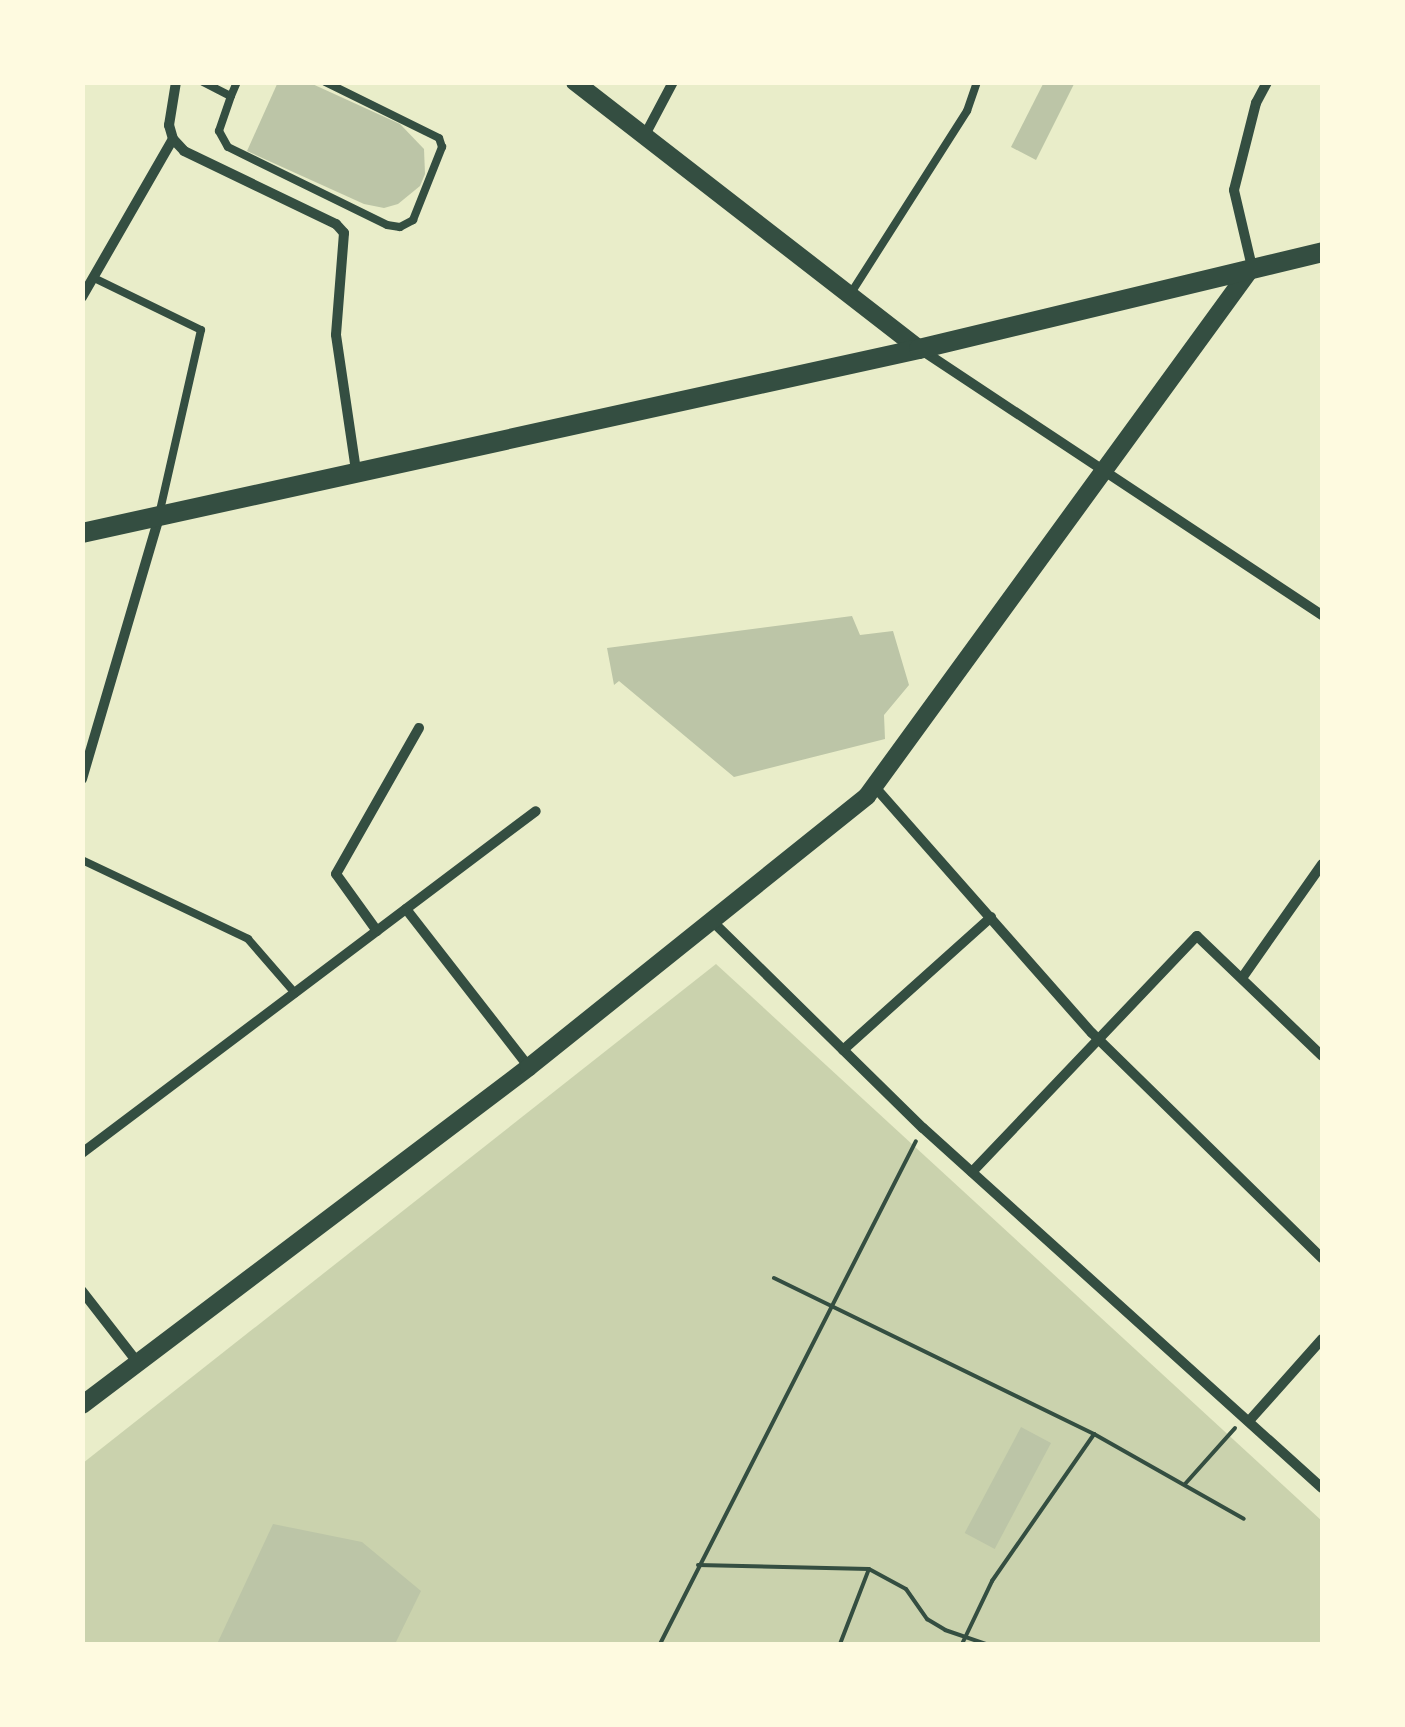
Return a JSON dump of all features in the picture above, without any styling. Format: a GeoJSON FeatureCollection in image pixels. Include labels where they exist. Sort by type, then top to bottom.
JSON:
{"type":"FeatureCollection","features":[{"type":"Feature","properties":{"kind":"main road"},"geometry":{"type":"LineString","coordinates":[[82,534],[919,349],[1322,252]]}},
{"type":"Feature","properties":{"kind":"street"},"geometry":{"type":"LineString","coordinates":[[176,82],[169,125],[172,140],[184,151],[336,224],[344,232],[336,335],[356,471]]}},
{"type":"Feature","properties":{"kind":"street"},"geometry":{"type":"LineString","coordinates":[[575,82],[646,132],[919,349],[1322,615]]}},
{"type":"Feature","properties":{"kind":"street"},"geometry":{"type":"LineString","coordinates":[[646,132],[673,82]]}},
{"type":"Feature","properties":{"kind":"street"},"geometry":{"type":"LineString","coordinates":[[82,1405],[528,1066],[874,786],[1107,472],[1252,267],[1234,190],[1256,103],[1267,82]]}},
{"type":"Feature","properties":{"kind":"street"},"geometry":{"type":"LineString","coordinates":[[82,297],[172,140]]}},
{"type":"Feature","properties":{"kind":"street"},"geometry":{"type":"LineString","coordinates":[[82,779],[159,517]]}},
{"type":"Feature","properties":{"kind":"street"},"geometry":{"type":"LineString","coordinates":[[377,931],[336,874],[419,728]]}},
{"type":"Feature","properties":{"kind":"street"},"geometry":{"type":"LineString","coordinates":[[874,786],[1096,1037],[1322,1258]]}},
{"type":"Feature","properties":{"kind":"street"},"geometry":{"type":"LineString","coordinates":[[82,1152],[536,812]]}},
{"type":"Feature","properties":{"kind":"street"},"geometry":{"type":"LineString","coordinates":[[1242,978],[1322,864]]}},
{"type":"Feature","properties":{"kind":"street"},"geometry":{"type":"LineString","coordinates":[[406,909],[528,1066]]}},
{"type":"Feature","properties":{"kind":"street"},"geometry":{"type":"LineString","coordinates":[[842,1050],[990,918]]}},
{"type":"Feature","properties":{"kind":"street"},"geometry":{"type":"LineString","coordinates":[[711,920],[923,1128],[1322,1488]]}},
{"type":"Feature","properties":{"kind":"street"},"geometry":{"type":"LineString","coordinates":[[972,1172],[1096,1037],[1197,936],[1322,1056]]}},
{"type":"Feature","properties":{"kind":"street"},"geometry":{"type":"LineString","coordinates":[[82,1291],[138,1363]]}},
{"type":"Feature","properties":{"kind":"street"},"geometry":{"type":"LineString","coordinates":[[1247,1419],[1322,1339]]}},
{"type":"Feature","properties":{"kind":"lane"},"geometry":{"type":"LineString","coordinates":[[203,82],[231,96]]}},
{"type":"Feature","properties":{"kind":"lane"},"geometry":{"type":"LineString","coordinates":[[238,82],[219,131],[228,148],[387,224],[400,227],[413,220],[442,147],[440,138],[325,82]]}},
{"type":"Feature","properties":{"kind":"lane"},"geometry":{"type":"LineString","coordinates":[[851,293],[968,110],[977,82]]}},
{"type":"Feature","properties":{"kind":"lane"},"geometry":{"type":"LineString","coordinates":[[94,278],[201,330],[159,517]]}},
{"type":"Feature","properties":{"kind":"lane"},"geometry":{"type":"LineString","coordinates":[[82,860],[248,939],[295,993]]}},
{"type":"Feature","properties":{"kind":"path"},"geometry":{"type":"LineString","coordinates":[[660,1644],[923,1128]]}},
{"type":"Feature","properties":{"kind":"path"},"geometry":{"type":"LineString","coordinates":[[774,1278],[1094,1434],[1244,1519]]}},
{"type":"Feature","properties":{"kind":"path"},"geometry":{"type":"LineString","coordinates":[[1184,1485],[1247,1419]]}},
{"type":"Feature","properties":{"kind":"path"},"geometry":{"type":"LineString","coordinates":[[962,1644],[992,1581],[1094,1434]]}},
{"type":"Feature","properties":{"kind":"path"},"geometry":{"type":"LineString","coordinates":[[698,1565],[869,1569],[906,1589],[927,1619],[944,1630],[986,1644]]}},
{"type":"Feature","properties":{"kind":"path"},"geometry":{"type":"LineString","coordinates":[[840,1644],[869,1569]]}},
{"type":"Feature","properties":{"kind":"green space"},"geometry":{"type":"Polygon","coordinates":[[[716,964],[1322,1521],[1322,1644],[83,1644],[83,1463],[716,964]]]}},
{"type":"Feature","properties":{"kind":"building"},"geometry":{"type":"Polygon","coordinates":[[[278,82],[308,82],[400,124],[424,149],[425,174],[420,186],[398,204],[384,208],[364,204],[247,151],[278,82]]]}},
{"type":"Feature","properties":{"kind":"building"},"geometry":{"type":"Polygon","coordinates":[[[1044,82],[1075,82],[1036,160],[1011,147],[1044,82]]]}},
{"type":"Feature","properties":{"kind":"building"},"geometry":{"type":"Polygon","coordinates":[[[852,616],[860,635],[893,631],[909,685],[884,715],[885,739],[734,777],[619,681],[614,685],[607,648],[852,616]]]}},
{"type":"Feature","properties":{"kind":"building"},"geometry":{"type":"Polygon","coordinates":[[[1021,1427],[1051,1443],[995,1549],[965,1533],[1021,1427]]]}},
{"type":"Feature","properties":{"kind":"building"},"geometry":{"type":"Polygon","coordinates":[[[273,1524],[362,1542],[421,1591],[395,1644],[217,1644],[273,1524]]]}}]}
